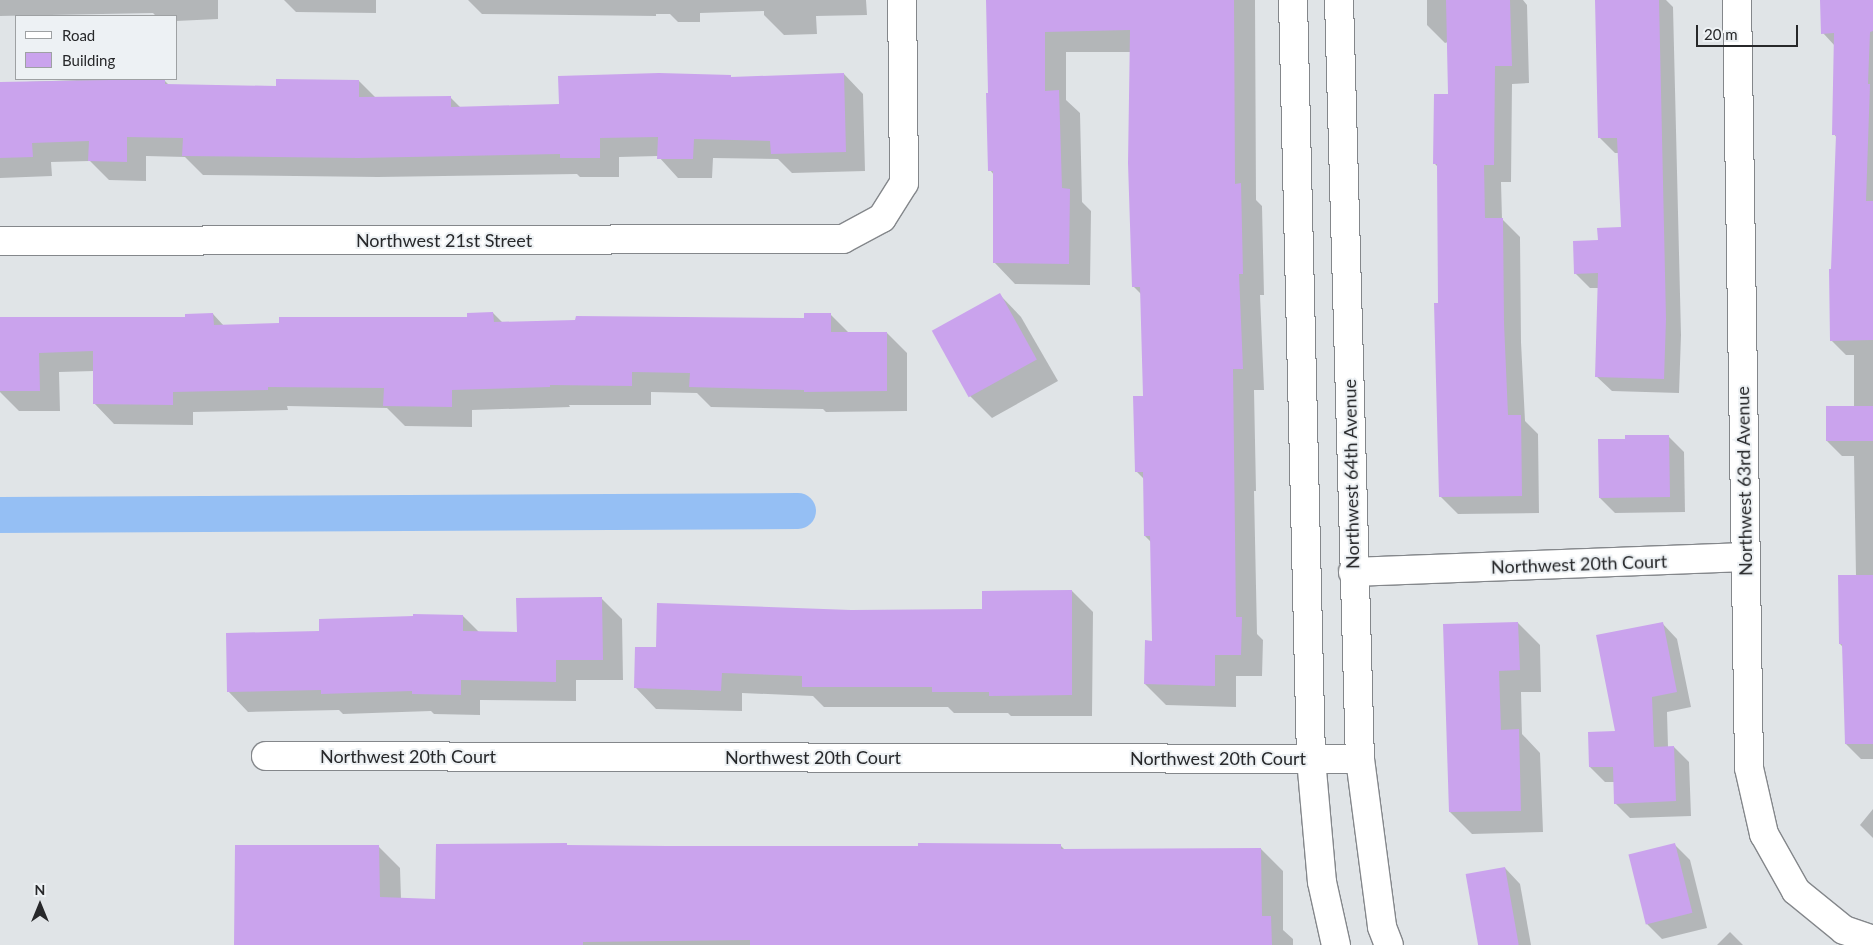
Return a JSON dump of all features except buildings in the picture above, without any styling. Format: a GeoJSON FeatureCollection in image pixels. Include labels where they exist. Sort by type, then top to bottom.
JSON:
{"type":"FeatureCollection","features":[{"type":"Feature","properties":{"kind":"street","name":"Northwest 21st Street"},"geometry":{"type":"LineString","coordinates":[[0,241],[843,239],[882,218],[904,183],[902,0]]}},
{"type":"Feature","properties":{"kind":"street"},"geometry":{"type":"LineString","coordinates":[[1293,0],[1311,759],[1322,882],[1336,945]]}},
{"type":"Feature","properties":{"kind":"street","name":"Northwest 64th Avenue"},"geometry":{"type":"LineString","coordinates":[[1339,0],[1353,572],[1360,759],[1382,927],[1389,945]]}},
{"type":"Feature","properties":{"kind":"street","name":"Northwest 63rd Avenue"},"geometry":{"type":"LineString","coordinates":[[1737,0],[1749,768],[1764,834],[1796,890],[1844,930],[1873,940]]}},
{"type":"Feature","properties":{"kind":"street","name":"Northwest 20th Court"},"geometry":{"type":"LineString","coordinates":[[1353,572],[1745,557]]}},
{"type":"Feature","properties":{"kind":"street","name":"Northwest 20th Court"},"geometry":{"type":"LineString","coordinates":[[266,756],[1360,759]]}},
{"type":"Feature","properties":{"kind":"waterway"},"geometry":{"type":"LineString","coordinates":[[0,515],[798,511]]}}]}
